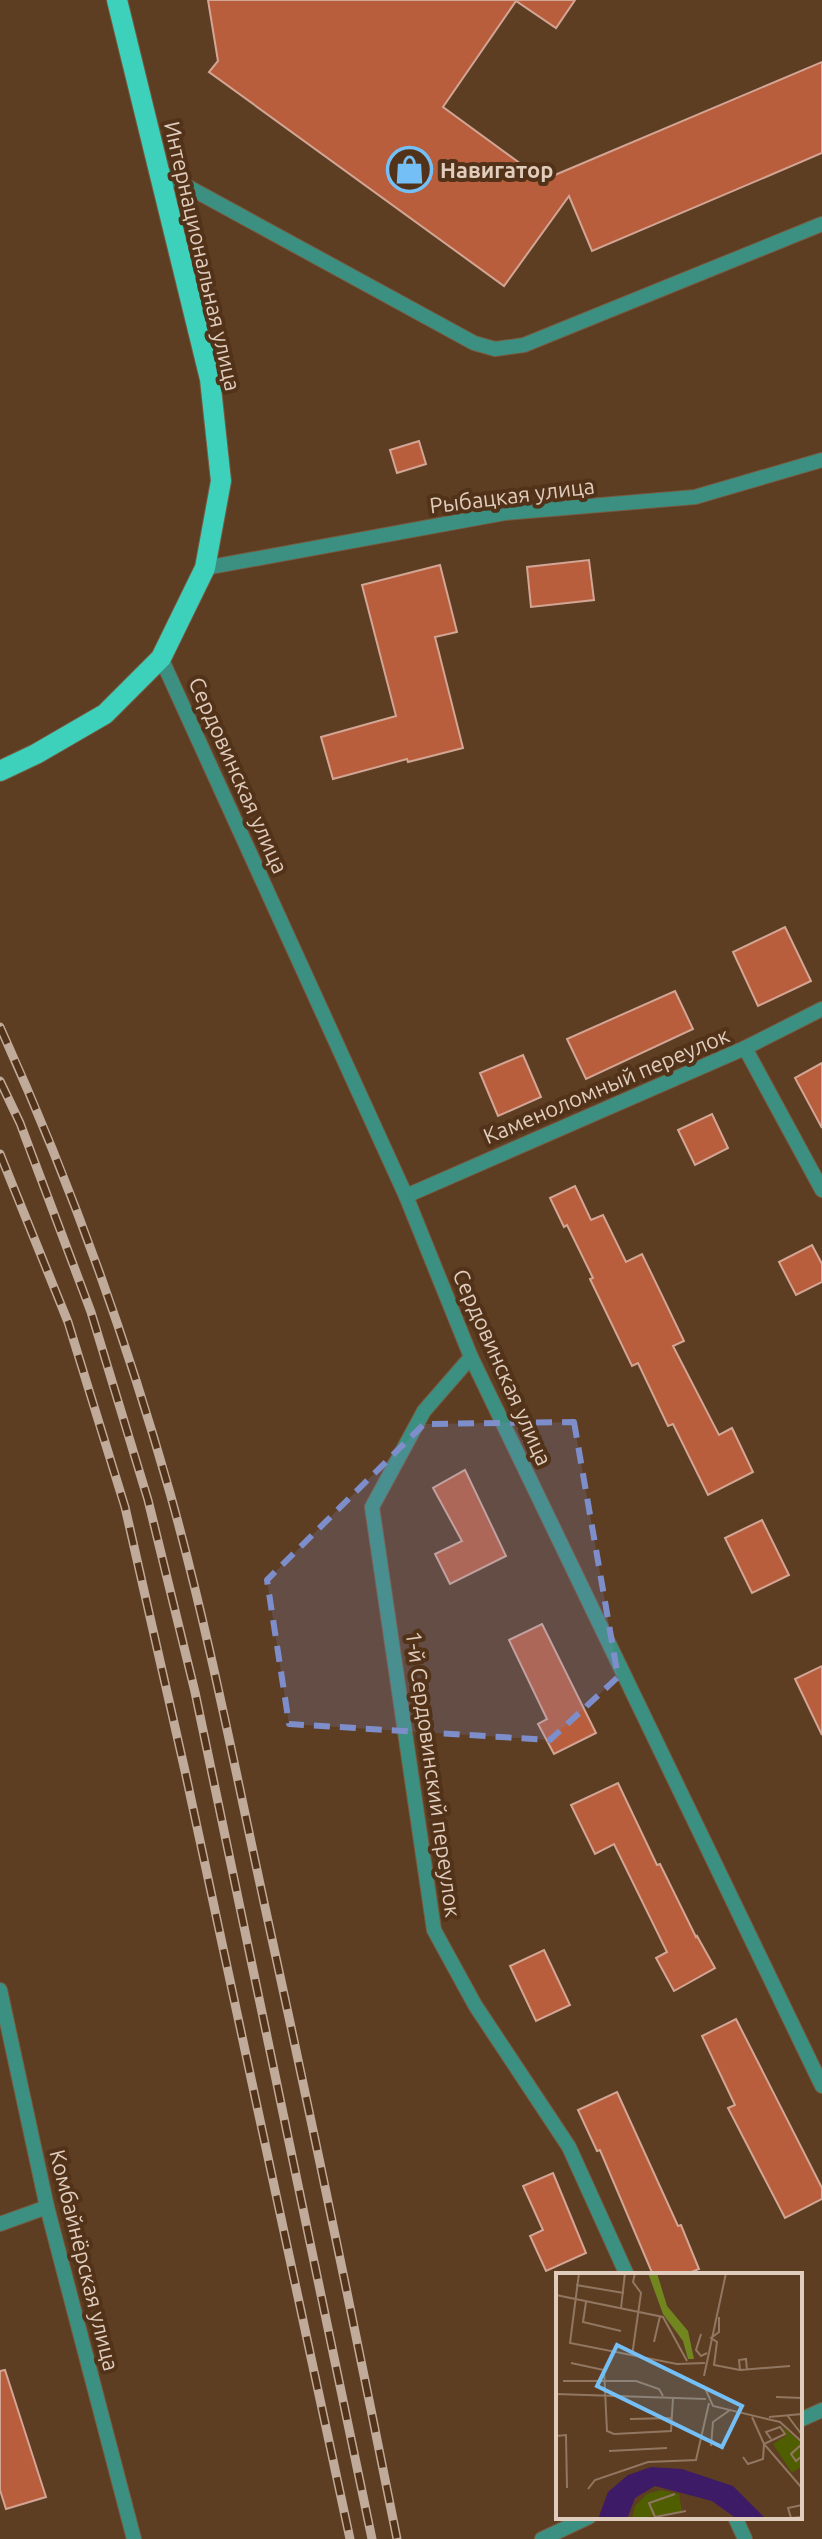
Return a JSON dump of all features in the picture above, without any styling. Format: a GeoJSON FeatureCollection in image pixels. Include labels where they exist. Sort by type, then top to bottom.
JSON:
{"type":"FeatureCollection","features":[{"type":"Feature","properties":{"kind":"main road","name":"Интернациональная улица"},"geometry":{"type":"LineString","coordinates":[[0,771],[105,714],[161,658],[205,568],[221,481],[210,379],[117,0]]}},
{"type":"Feature","properties":{"kind":"street"},"geometry":{"type":"LineString","coordinates":[[159,171],[474,343],[495,349],[524,345],[822,224]]}},
{"type":"Feature","properties":{"kind":"street","name":"Рыбацкая улица"},"geometry":{"type":"LineString","coordinates":[[205,568],[505,513],[695,497],[822,460]]}},
{"type":"Feature","properties":{"kind":"street","name":"Сердовинская улица"},"geometry":{"type":"LineString","coordinates":[[161,658],[406,1196],[471,1357],[822,2086]]}},
{"type":"Feature","properties":{"kind":"street","name":"Каменоломный переулок"},"geometry":{"type":"LineString","coordinates":[[406,1196],[745,1048],[822,1009]]}},
{"type":"Feature","properties":{"kind":"street"},"geometry":{"type":"LineString","coordinates":[[745,1048],[822,1190]]}},
{"type":"Feature","properties":{"kind":"street","name":"1-й Сердовинский переулок"},"geometry":{"type":"LineString","coordinates":[[471,1357],[424,1411],[372,1507],[434,1930],[475,2005],[569,2147],[626,2273]]}},
{"type":"Feature","properties":{"kind":"street","name":"Комбайнёрская улица"},"geometry":{"type":"LineString","coordinates":[[0,1990],[47,2207],[134,2539]]}},
{"type":"Feature","properties":{"kind":"street"},"geometry":{"type":"LineString","coordinates":[[0,2224],[47,2207]]}},
{"type":"Feature","properties":{"kind":"street"},"geometry":{"type":"LineString","coordinates":[[802,2419],[822,2410]]}},
{"type":"Feature","properties":{"kind":"street"},"geometry":{"type":"LineString","coordinates":[[542,2539],[585,2519]]}},
{"type":"Feature","properties":{"kind":"street"},"geometry":{"type":"LineString","coordinates":[[736,2519],[745,2539]]}},
{"type":"Feature","properties":{"kind":"highlighted area"},"geometry":{"type":"Polygon","coordinates":[[[574,1422],[618,1677],[550,1740],[289,1724],[267,1580],[424,1424],[574,1422]]]}},
{"type":"Feature","properties":{"kind":"building"},"geometry":{"type":"Polygon","coordinates":[[[208,0],[575,0],[556,28],[516,1],[443,107],[543,180],[822,62],[822,153],[592,251],[569,196],[504,286],[209,72],[218,61],[208,0]]]}},
{"type":"Feature","properties":{"kind":"building"},"geometry":{"type":"Polygon","coordinates":[[[419,441],[426,464],[397,473],[390,450],[419,441]]]}},
{"type":"Feature","properties":{"kind":"building"},"geometry":{"type":"Polygon","coordinates":[[[589,560],[594,600],[531,607],[527,567],[589,560]]]}},
{"type":"Feature","properties":{"kind":"building"},"geometry":{"type":"Polygon","coordinates":[[[440,565],[457,632],[435,637],[463,748],[333,779],[321,737],[396,716],[362,585],[440,565]]]}},
{"type":"Feature","properties":{"kind":"building"},"geometry":{"type":"Polygon","coordinates":[[[785,927],[811,981],[758,1006],[733,952],[785,927]]]}},
{"type":"Feature","properties":{"kind":"building"},"geometry":{"type":"Polygon","coordinates":[[[675,991],[693,1029],[586,1079],[567,1039],[675,991]]]}},
{"type":"Feature","properties":{"kind":"building"},"geometry":{"type":"Polygon","coordinates":[[[523,1055],[541,1097],[498,1116],[480,1073],[523,1055]]]}},
{"type":"Feature","properties":{"kind":"building"},"geometry":{"type":"Polygon","coordinates":[[[822,1063],[822,1128],[795,1078],[822,1063]]]}},
{"type":"Feature","properties":{"kind":"building"},"geometry":{"type":"Polygon","coordinates":[[[712,1114],[728,1148],[695,1165],[678,1130],[712,1114]]]}},
{"type":"Feature","properties":{"kind":"building"},"geometry":{"type":"Polygon","coordinates":[[[575,1186],[591,1220],[603,1215],[626,1262],[642,1254],[684,1341],[673,1346],[719,1435],[732,1428],[753,1472],[708,1495],[673,1424],[668,1426],[638,1363],[632,1366],[590,1279],[593,1278],[550,1198],[575,1186]]]}},
{"type":"Feature","properties":{"kind":"building"},"geometry":{"type":"Polygon","coordinates":[[[812,1245],[822,1264],[822,1282],[796,1295],[779,1262],[812,1245]]]}},
{"type":"Feature","properties":{"kind":"building"},"geometry":{"type":"Polygon","coordinates":[[[465,1470],[506,1556],[450,1584],[435,1554],[462,1541],[433,1488],[465,1470]]]}},
{"type":"Feature","properties":{"kind":"building"},"geometry":{"type":"Polygon","coordinates":[[[762,1520],[789,1575],[752,1593],[725,1538],[762,1520]]]}},
{"type":"Feature","properties":{"kind":"building"},"geometry":{"type":"Polygon","coordinates":[[[542,1624],[596,1733],[554,1754],[538,1724],[547,1719],[509,1640],[542,1624]]]}},
{"type":"Feature","properties":{"kind":"building"},"geometry":{"type":"Polygon","coordinates":[[[822,1666],[822,1735],[795,1679],[822,1666]]]}},
{"type":"Feature","properties":{"kind":"building"},"geometry":{"type":"Polygon","coordinates":[[[618,1783],[657,1865],[660,1864],[715,1968],[674,1991],[656,1958],[667,1952],[614,1844],[595,1854],[571,1805],[618,1783]]]}},
{"type":"Feature","properties":{"kind":"building"},"geometry":{"type":"Polygon","coordinates":[[[544,1950],[570,2005],[536,2021],[510,1966],[544,1950]]]}},
{"type":"Feature","properties":{"kind":"building"},"geometry":{"type":"Polygon","coordinates":[[[736,2019],[822,2188],[822,2199],[785,2218],[728,2108],[735,2105],[702,2036],[736,2019]]]}},
{"type":"Feature","properties":{"kind":"building"},"geometry":{"type":"Polygon","coordinates":[[[617,2092],[699,2269],[689,2273],[652,2273],[600,2150],[597,2151],[578,2110],[617,2092]]]}},
{"type":"Feature","properties":{"kind":"building"},"geometry":{"type":"Polygon","coordinates":[[[553,2173],[586,2253],[546,2271],[530,2236],[543,2230],[523,2186],[553,2173]]]}},
{"type":"Feature","properties":{"kind":"building"},"geometry":{"type":"Polygon","coordinates":[[[5,2370],[46,2497],[6,2509],[0,2490],[0,2371],[5,2370]]]}},
{"type":"Feature","properties":{"kind":"railway"},"geometry":{"type":"LineString","coordinates":[[0,1027],[94,1257],[134,1374],[184,1544],[299,2065],[397,2539]]}},
{"type":"Feature","properties":{"kind":"railway"},"geometry":{"type":"LineString","coordinates":[[0,1081],[20,1123],[91,1312],[148,1500],[195,1692],[372,2539]]}},
{"type":"Feature","properties":{"kind":"railway"},"geometry":{"type":"LineString","coordinates":[[0,1154],[68,1322],[125,1507],[350,2539]]}},
{"type":"Feature","properties":{"kind":"place","name":"Навигатор"},"geometry":{"type":"Point","coordinates":[409,169]}}]}
